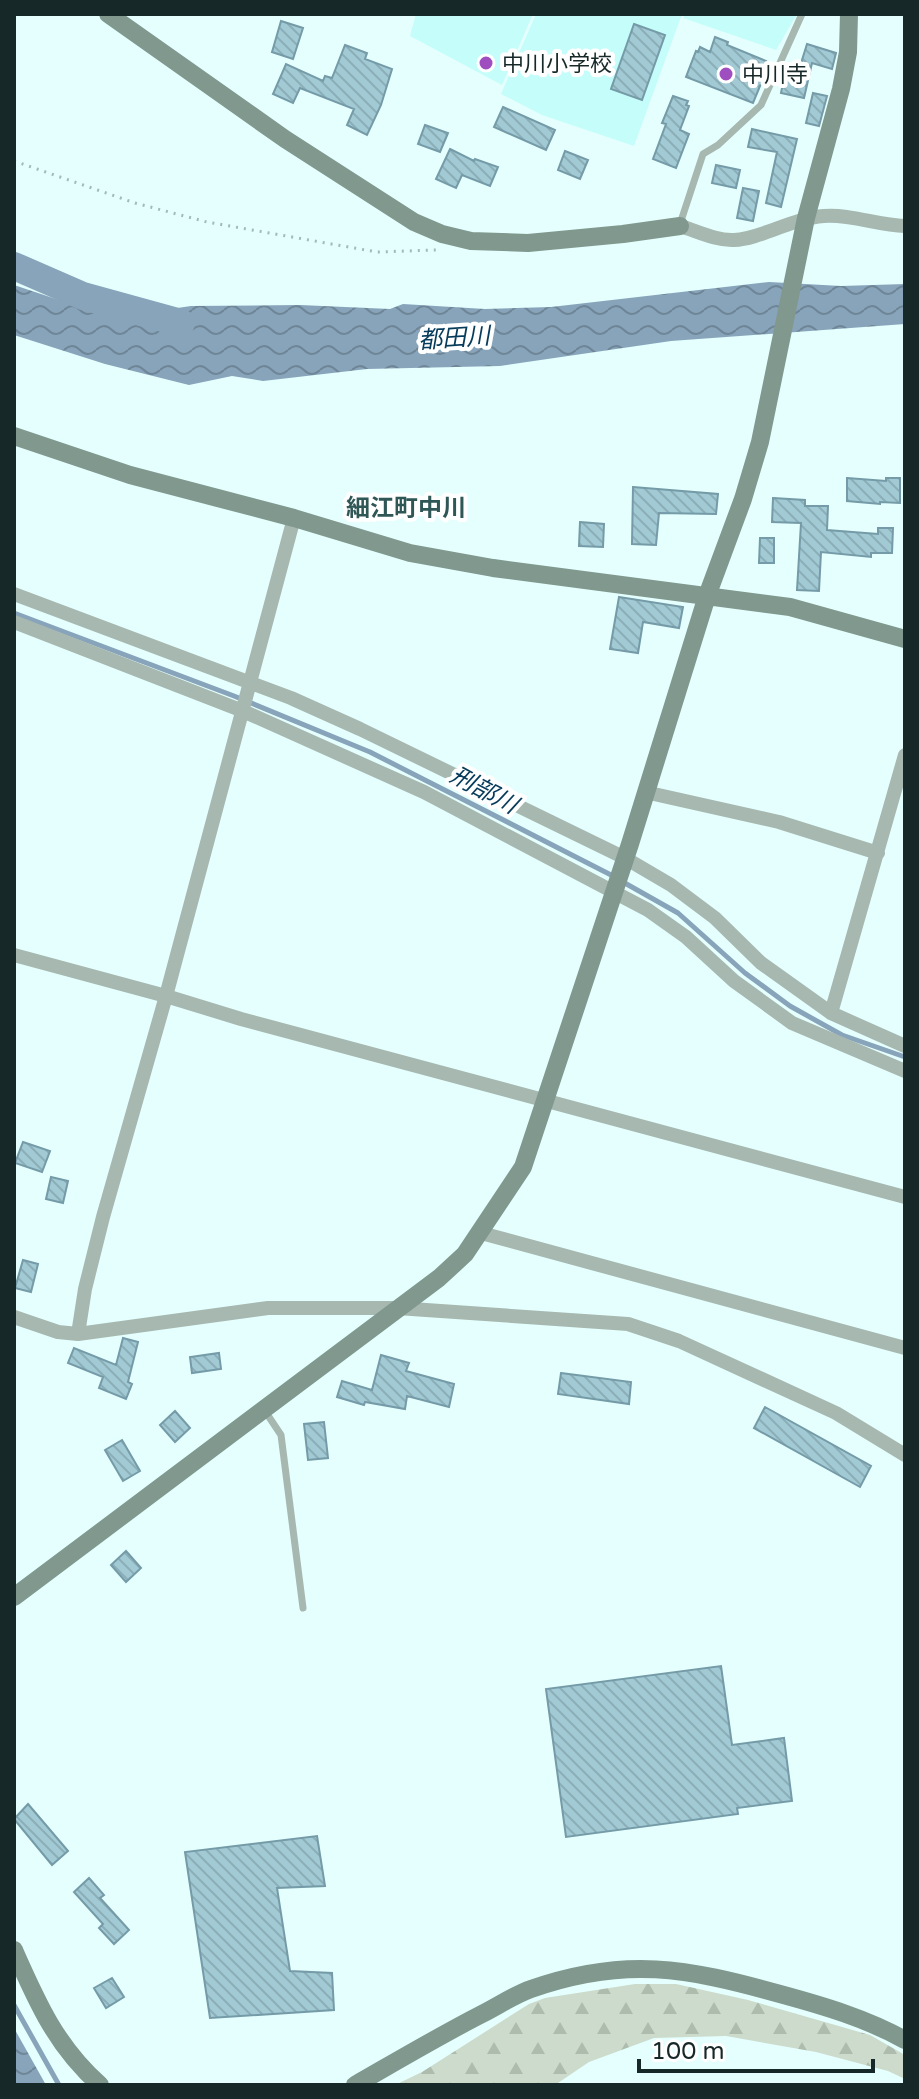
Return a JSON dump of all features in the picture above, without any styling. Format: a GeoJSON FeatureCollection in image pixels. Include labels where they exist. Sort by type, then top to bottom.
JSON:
{"type":"FeatureCollection","features":[{"type":"Feature","properties":{"kind":"street"},"geometry":{"type":"LineString","coordinates":[[108,14],[323,164],[414,222],[442,234],[471,241],[528,243],[680,226],[723,240],[737,240],[806,218],[852,217],[879,225],[905,226]]}},
{"type":"Feature","properties":{"kind":"street"},"geometry":{"type":"LineString","coordinates":[[14,1597],[439,1278],[465,1254],[481,1233],[523,1167],[707,596],[743,499],[760,442],[806,218],[841,89],[848,52],[849,14]]}},
{"type":"Feature","properties":{"kind":"street"},"geometry":{"type":"LineString","coordinates":[[14,436],[130,475],[294,518],[410,553],[493,568],[790,607],[905,639]]}},
{"type":"Feature","properties":{"kind":"street"},"geometry":{"type":"LineString","coordinates":[[78,1334],[85,1289],[103,1217],[166,996],[206,837],[294,518]]}},
{"type":"Feature","properties":{"kind":"street"},"geometry":{"type":"LineString","coordinates":[[14,594],[250,686],[291,698],[624,860],[671,885],[715,918],[761,963],[831,1013],[905,1046]]}},
{"type":"Feature","properties":{"kind":"street"},"geometry":{"type":"LineString","coordinates":[[14,622],[243,710],[424,792],[614,889],[648,910],[686,937],[734,981],[792,1023],[905,1071]]}},
{"type":"Feature","properties":{"kind":"street"},"geometry":{"type":"LineString","coordinates":[[831,1013],[905,755]]}},
{"type":"Feature","properties":{"kind":"street"},"geometry":{"type":"LineString","coordinates":[[645,792],[779,822],[878,853]]}},
{"type":"Feature","properties":{"kind":"street"},"geometry":{"type":"LineString","coordinates":[[14,955],[905,1197]]}},
{"type":"Feature","properties":{"kind":"street"},"geometry":{"type":"LineString","coordinates":[[481,1233],[905,1348]]}},
{"type":"Feature","properties":{"kind":"street"},"geometry":{"type":"LineString","coordinates":[[14,1317],[58,1332],[78,1334],[268,1308],[397,1308],[628,1324],[679,1341],[836,1413],[905,1455]]}},
{"type":"Feature","properties":{"kind":"street"},"geometry":{"type":"LineString","coordinates":[[14,1950],[38,2005],[59,2040],[82,2069],[100,2085]]}},
{"type":"Feature","properties":{"kind":"street"},"geometry":{"type":"LineString","coordinates":[[355,2085],[528,1990],[582,1974],[627,1968],[678,1969],[732,1980],[830,2007],[878,2025],[905,2040]]}},
{"type":"Feature","properties":{"kind":"lane"},"geometry":{"type":"LineString","coordinates":[[680,226],[703,154],[718,145],[761,105],[802,14]]}},
{"type":"Feature","properties":{"kind":"lane"},"geometry":{"type":"LineString","coordinates":[[265,1411],[281,1435],[303,1608]]}},
{"type":"Feature","properties":{"kind":"path"},"geometry":{"type":"LineString","coordinates":[[14,161],[121,198],[207,222],[377,252],[442,250]]}},
{"type":"Feature","properties":{"kind":"shaded area","name":"中川小学校"},"geometry":{"type":"Polygon","coordinates":[[[416,14],[533,14],[502,85],[410,36],[416,14]]]}},
{"type":"Feature","properties":{"kind":"shaded area"},"geometry":{"type":"Polygon","coordinates":[[[536,14],[682,14],[634,146],[542,115],[501,94],[536,14]]]}},
{"type":"Feature","properties":{"kind":"shaded area"},"geometry":{"type":"Polygon","coordinates":[[[685,14],[797,14],[776,50],[683,18],[685,14]]]}},
{"type":"Feature","properties":{"kind":"green space"},"geometry":{"type":"Polygon","coordinates":[[[635,1984],[676,1984],[748,2000],[870,2035],[905,2055],[905,2079],[888,2071],[816,2052],[726,2036],[654,2038],[589,2062],[555,2085],[395,2085],[422,2072],[529,2004],[545,1998],[635,1984]]]}},
{"type":"Feature","properties":{"kind":"water"},"geometry":{"type":"Polygon","coordinates":[[[769,282],[841,286],[905,284],[905,324],[671,341],[500,366],[367,369],[263,381],[232,376],[189,385],[105,364],[14,335],[14,285],[92,311],[123,316],[191,306],[300,305],[390,309],[403,304],[485,309],[551,307],[769,282]]]}},
{"type":"Feature","properties":{"kind":"water"},"geometry":{"type":"Polygon","coordinates":[[[14,2028],[46,2085],[14,2085],[14,2028]]]}},
{"type":"Feature","properties":{"kind":"building"},"geometry":{"type":"Polygon","coordinates":[[[281,21],[303,28],[293,59],[272,52],[281,21]]]}},
{"type":"Feature","properties":{"kind":"building"},"geometry":{"type":"Polygon","coordinates":[[[634,24],[665,35],[642,100],[611,89],[634,24]]]}},
{"type":"Feature","properties":{"kind":"building","name":"中川寺"},"geometry":{"type":"Polygon","coordinates":[[[715,37],[766,61],[763,68],[767,69],[753,103],[686,77],[696,51],[700,47],[710,52],[715,37]]]}},
{"type":"Feature","properties":{"kind":"building"},"geometry":{"type":"Polygon","coordinates":[[[807,44],[836,53],[832,69],[812,63],[804,98],[781,93],[785,73],[797,76],[807,44]]]}},
{"type":"Feature","properties":{"kind":"building"},"geometry":{"type":"Polygon","coordinates":[[[345,45],[367,53],[365,59],[392,69],[381,105],[367,135],[347,125],[354,109],[300,88],[293,103],[273,94],[286,64],[323,81],[325,76],[332,78],[345,45]]]}},
{"type":"Feature","properties":{"kind":"building"},"geometry":{"type":"Polygon","coordinates":[[[813,93],[827,96],[819,126],[806,123],[813,93]]]}},
{"type":"Feature","properties":{"kind":"building"},"geometry":{"type":"Polygon","coordinates":[[[673,96],[688,101],[686,105],[689,106],[680,130],[689,134],[676,168],[653,159],[673,96]]]}},
{"type":"Feature","properties":{"kind":"building"},"geometry":{"type":"Polygon","coordinates":[[[503,107],[555,130],[546,150],[494,127],[503,107]]]}},
{"type":"Feature","properties":{"kind":"building"},"geometry":{"type":"Polygon","coordinates":[[[425,125],[448,133],[440,152],[418,144],[425,125]]]}},
{"type":"Feature","properties":{"kind":"building"},"geometry":{"type":"Polygon","coordinates":[[[752,129],[797,139],[781,207],[766,203],[777,152],[748,147],[752,129]]]}},
{"type":"Feature","properties":{"kind":"building"},"geometry":{"type":"Polygon","coordinates":[[[450,149],[474,161],[498,167],[490,186],[462,175],[456,188],[436,179],[450,149]]]}},
{"type":"Feature","properties":{"kind":"building"},"geometry":{"type":"Polygon","coordinates":[[[565,151],[588,160],[580,179],[558,170],[565,151]]]}},
{"type":"Feature","properties":{"kind":"building"},"geometry":{"type":"Polygon","coordinates":[[[716,165],[740,170],[736,188],[712,183],[716,165]]]}},
{"type":"Feature","properties":{"kind":"building"},"geometry":{"type":"Polygon","coordinates":[[[743,188],[759,191],[753,221],[737,218],[743,188]]]}},
{"type":"Feature","properties":{"kind":"building"},"geometry":{"type":"Polygon","coordinates":[[[847,478],[886,481],[886,478],[900,478],[900,503],[847,501],[847,478]]]}},
{"type":"Feature","properties":{"kind":"building"},"geometry":{"type":"Polygon","coordinates":[[[633,487],[718,494],[716,514],[659,513],[656,545],[632,544],[633,487]]]}},
{"type":"Feature","properties":{"kind":"building"},"geometry":{"type":"Polygon","coordinates":[[[773,498],[805,500],[805,506],[828,506],[827,530],[878,534],[878,528],[893,528],[892,553],[871,553],[871,557],[821,552],[819,591],[797,590],[801,523],[772,522],[773,498]]]}},
{"type":"Feature","properties":{"kind":"building"},"geometry":{"type":"Polygon","coordinates":[[[580,522],[604,524],[603,547],[579,546],[580,522]]]}},
{"type":"Feature","properties":{"kind":"building"},"geometry":{"type":"Polygon","coordinates":[[[760,538],[774,538],[774,563],[759,563],[760,538]]]}},
{"type":"Feature","properties":{"kind":"building"},"geometry":{"type":"Polygon","coordinates":[[[619,597],[683,607],[679,628],[643,622],[638,653],[610,649],[619,597]]]}},
{"type":"Feature","properties":{"kind":"building"},"geometry":{"type":"Polygon","coordinates":[[[23,1142],[50,1151],[42,1172],[15,1163],[23,1142]]]}},
{"type":"Feature","properties":{"kind":"building"},"geometry":{"type":"Polygon","coordinates":[[[51,1177],[68,1181],[63,1203],[46,1199],[51,1177]]]}},
{"type":"Feature","properties":{"kind":"building"},"geometry":{"type":"Polygon","coordinates":[[[23,1260],[38,1264],[31,1292],[15,1288],[23,1260]]]}},
{"type":"Feature","properties":{"kind":"building"},"geometry":{"type":"Polygon","coordinates":[[[123,1338],[138,1342],[128,1382],[132,1384],[126,1399],[99,1388],[103,1377],[68,1363],[74,1348],[116,1365],[123,1338]]]}},
{"type":"Feature","properties":{"kind":"building"},"geometry":{"type":"Polygon","coordinates":[[[219,1353],[221,1369],[192,1373],[190,1357],[219,1353]]]}},
{"type":"Feature","properties":{"kind":"building"},"geometry":{"type":"Polygon","coordinates":[[[381,1355],[409,1363],[406,1371],[454,1384],[449,1407],[407,1396],[405,1409],[365,1402],[364,1405],[337,1397],[342,1381],[372,1390],[381,1355]]]}},
{"type":"Feature","properties":{"kind":"building"},"geometry":{"type":"Polygon","coordinates":[[[561,1373],[631,1382],[629,1404],[558,1394],[561,1373]]]}},
{"type":"Feature","properties":{"kind":"building"},"geometry":{"type":"Polygon","coordinates":[[[765,1407],[871,1466],[860,1487],[754,1428],[765,1407]]]}},
{"type":"Feature","properties":{"kind":"building"},"geometry":{"type":"Polygon","coordinates":[[[175,1411],[190,1428],[175,1442],[160,1425],[175,1411]]]}},
{"type":"Feature","properties":{"kind":"building"},"geometry":{"type":"Polygon","coordinates":[[[324,1422],[328,1458],[308,1460],[304,1424],[324,1422]]]}},
{"type":"Feature","properties":{"kind":"building"},"geometry":{"type":"Polygon","coordinates":[[[122,1440],[140,1471],[123,1481],[105,1450],[122,1440]]]}},
{"type":"Feature","properties":{"kind":"building"},"geometry":{"type":"Polygon","coordinates":[[[126,1551],[141,1568],[126,1582],[111,1565],[126,1551]]]}},
{"type":"Feature","properties":{"kind":"building"},"geometry":{"type":"Polygon","coordinates":[[[721,1666],[732,1745],[784,1738],[792,1801],[737,1808],[738,1814],[566,1837],[546,1689],[721,1666]]]}},
{"type":"Feature","properties":{"kind":"building"},"geometry":{"type":"Polygon","coordinates":[[[28,1804],[68,1851],[52,1865],[14,1819],[28,1804]]]}},
{"type":"Feature","properties":{"kind":"building"},"geometry":{"type":"Polygon","coordinates":[[[317,1836],[325,1886],[277,1888],[290,1971],[332,1973],[334,2010],[210,2018],[185,1852],[317,1836]]]}},
{"type":"Feature","properties":{"kind":"building"},"geometry":{"type":"Polygon","coordinates":[[[89,1878],[104,1895],[100,1898],[129,1930],[114,1944],[99,1928],[103,1924],[74,1892],[89,1878]]]}},
{"type":"Feature","properties":{"kind":"building"},"geometry":{"type":"Polygon","coordinates":[[[112,1978],[124,1997],[106,2008],[94,1988],[112,1978]]]}},
{"type":"Feature","properties":{"kind":"waterway","name":"都田川"},"geometry":{"type":"LineString","coordinates":[[14,266],[83,296],[181,323]]}},
{"type":"Feature","properties":{"kind":"waterway","name":"刑部川"},"geometry":{"type":"LineString","coordinates":[[14,613],[234,696],[370,752],[615,877]]}},
{"type":"Feature","properties":{"kind":"waterway","name":"刑部川"},"geometry":{"type":"LineString","coordinates":[[623,882],[678,913],[745,973],[790,1006],[842,1035],[905,1057]]}},
{"type":"Feature","properties":{"kind":"waterway"},"geometry":{"type":"LineString","coordinates":[[14,2005],[59,2085]]}},
{"type":"Feature","properties":{"kind":"place","name":"中川小学校"},"geometry":{"type":"Point","coordinates":[486,63]}},
{"type":"Feature","properties":{"kind":"place","name":"中川寺"},"geometry":{"type":"Point","coordinates":[726,74]}},
{"type":"Feature","properties":{"kind":"district","name":"細江町中川"},"geometry":{"type":"Point","coordinates":[406,508]}}]}
